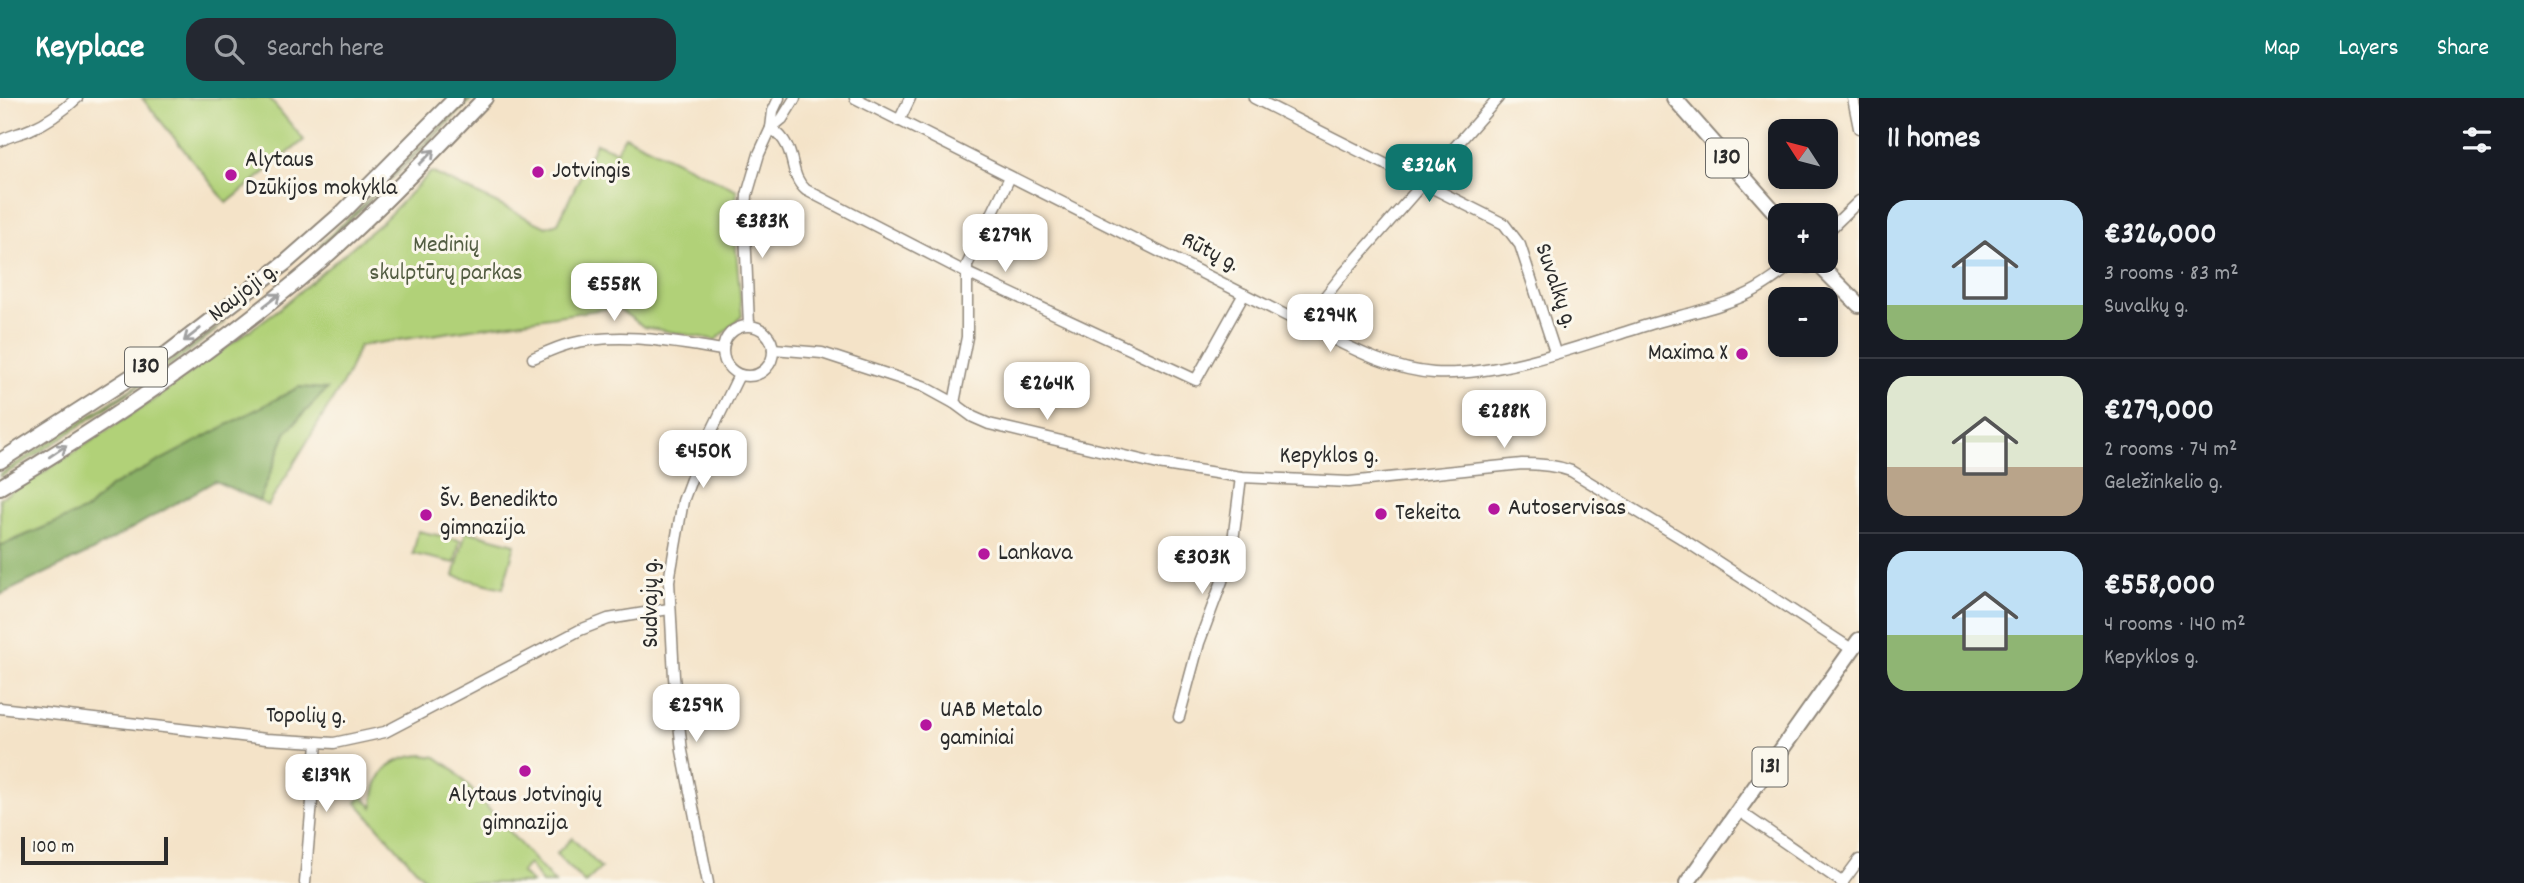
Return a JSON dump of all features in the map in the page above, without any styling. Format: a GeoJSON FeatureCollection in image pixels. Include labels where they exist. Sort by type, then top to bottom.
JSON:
{"type":"FeatureCollection","features":[{"type":"Feature","properties":{"kind":"main road","name":"Naujoji g."},"geometry":{"type":"LineString","coordinates":[[0,461],[167,353],[285,263],[342,213],[456,98]]}},
{"type":"Feature","properties":{"kind":"main road","name":"Naujoji g."},"geometry":{"type":"LineString","coordinates":[[0,487],[42,462],[189,363],[298,280],[367,218],[485,98]]}},
{"type":"Feature","properties":{"kind":"main road","name":"130"},"geometry":{"type":"LineString","coordinates":[[1674,98],[1768,204]]}},
{"type":"Feature","properties":{"kind":"main road"},"geometry":{"type":"LineString","coordinates":[[285,263],[298,280]]}},
{"type":"Feature","properties":{"kind":"main road"},"geometry":{"type":"LineString","coordinates":[[1828,273],[1859,305]]}},
{"type":"Feature","properties":{"kind":"main road","name":"131"},"geometry":{"type":"LineString","coordinates":[[1688,883],[1856,645]]}},
{"type":"Feature","properties":{"kind":"street"},"geometry":{"type":"LineString","coordinates":[[0,141],[13,133],[31,129],[65,109],[77,98]]}},
{"type":"Feature","properties":{"kind":"street"},"geometry":{"type":"LineString","coordinates":[[749,325],[745,214],[755,165],[771,128],[773,111],[779,98]]}},
{"type":"Feature","properties":{"kind":"street"},"geometry":{"type":"LineString","coordinates":[[771,128],[782,119],[795,98]]}},
{"type":"Feature","properties":{"kind":"street","name":"Rūtų g."},"geometry":{"type":"LineString","coordinates":[[855,98],[1305,325],[1381,360],[1432,373],[1488,369],[1555,352],[1711,307],[1756,290],[1779,273]]}},
{"type":"Feature","properties":{"kind":"street"},"geometry":{"type":"LineString","coordinates":[[899,121],[911,98]]}},
{"type":"Feature","properties":{"kind":"street","name":"Suvalkų g."},"geometry":{"type":"LineString","coordinates":[[1254,98],[1422,184],[1496,218],[1513,234],[1526,261],[1555,352]]}},
{"type":"Feature","properties":{"kind":"street"},"geometry":{"type":"LineString","coordinates":[[1305,325],[1344,273],[1498,98]]}},
{"type":"Feature","properties":{"kind":"street"},"geometry":{"type":"LineString","coordinates":[[1853,98],[1859,128]]}},
{"type":"Feature","properties":{"kind":"street"},"geometry":{"type":"LineString","coordinates":[[771,128],[787,142],[798,180],[806,190],[967,273],[1196,380],[1244,294]]}},
{"type":"Feature","properties":{"kind":"street"},"geometry":{"type":"LineString","coordinates":[[954,402],[967,337],[967,273],[970,256],[1010,177]]}},
{"type":"Feature","properties":{"kind":"street"},"geometry":{"type":"LineString","coordinates":[[1838,221],[1859,201]]}},
{"type":"Feature","properties":{"kind":"street"},"geometry":{"type":"LineString","coordinates":[[749,325],[763,330],[774,349],[770,363],[760,373],[746,377],[739,375],[725,363],[722,350],[730,332],[749,325]]}},
{"type":"Feature","properties":{"kind":"street"},"geometry":{"type":"LineString","coordinates":[[533,358],[567,344],[640,337],[722,350]]}},
{"type":"Feature","properties":{"kind":"street","name":"Kepyklos g."},"geometry":{"type":"LineString","coordinates":[[774,349],[822,353],[923,386],[989,424],[1158,464],[1241,477],[1349,481],[1522,464],[1559,467],[1571,471],[1654,520],[1856,645]]}},
{"type":"Feature","properties":{"kind":"street","name":"Sudvajų g."},"geometry":{"type":"LineString","coordinates":[[708,883],[685,779],[669,609],[671,558],[683,501],[700,455],[739,375]]}},
{"type":"Feature","properties":{"kind":"street"},"geometry":{"type":"LineString","coordinates":[[1179,717],[1199,643],[1231,557],[1241,477]]}},
{"type":"Feature","properties":{"kind":"street","name":"Topolių g."},"geometry":{"type":"LineString","coordinates":[[0,708],[317,743],[356,740],[385,732],[580,630],[608,619],[669,609]]}},
{"type":"Feature","properties":{"kind":"street"},"geometry":{"type":"LineString","coordinates":[[305,883],[317,743]]}},
{"type":"Feature","properties":{"kind":"street"},"geometry":{"type":"LineString","coordinates":[[1739,811],[1843,883],[1859,860]]}},
{"type":"Feature","properties":{"kind":"green space","name":"Alytaus Dzūkijos mokykla"},"geometry":{"type":"Polygon","coordinates":[[[142,98],[269,98],[304,140],[227,203],[142,98]]]}},
{"type":"Feature","properties":{"kind":"green space"},"geometry":{"type":"Polygon","coordinates":[[[469,98],[473,98],[323,247],[320,245],[376,192],[469,98]]]}},
{"type":"Feature","properties":{"kind":"green space","name":"Medinių skulptūrų parkas"},"geometry":{"type":"Polygon","coordinates":[[[625,136],[737,190],[734,227],[742,316],[716,340],[644,327],[616,307],[359,346],[347,376],[268,506],[259,501],[287,431],[326,389],[110,487],[86,510],[0,546],[0,498],[152,401],[279,309],[384,220],[431,172],[546,227],[558,223],[596,143],[616,151],[625,136]]]}},
{"type":"Feature","properties":{"kind":"green space"},"geometry":{"type":"Polygon","coordinates":[[[225,322],[161,371],[0,477],[0,474],[131,389],[225,322]]]}},
{"type":"Feature","properties":{"kind":"green space"},"geometry":{"type":"Polygon","coordinates":[[[299,387],[327,389],[287,431],[259,501],[215,481],[92,551],[0,595],[0,546],[86,510],[110,487],[299,387]]]}},
{"type":"Feature","properties":{"kind":"green space"},"geometry":{"type":"Polygon","coordinates":[[[418,531],[460,540],[455,563],[413,554],[418,531]]]}},
{"type":"Feature","properties":{"kind":"green space"},"geometry":{"type":"Polygon","coordinates":[[[466,531],[515,544],[503,588],[454,576],[466,531]]]}},
{"type":"Feature","properties":{"kind":"green space"},"geometry":{"type":"Polygon","coordinates":[[[423,755],[436,757],[453,769],[555,883],[542,883],[529,864],[521,872],[532,883],[428,883],[356,802],[362,796],[373,808],[376,786],[386,770],[401,759],[423,755]]]}},
{"type":"Feature","properties":{"kind":"green space"},"geometry":{"type":"Polygon","coordinates":[[[572,838],[601,868],[585,883],[556,854],[572,838]]]}},
{"type":"Feature","properties":{"kind":"place","name":"Jotvingis"},"geometry":{"type":"Point","coordinates":[538,172]}},
{"type":"Feature","properties":{"kind":"place","name":"Alytaus Dzūkijos mokykla"},"geometry":{"type":"Point","coordinates":[231,175]}},
{"type":"Feature","properties":{"kind":"place","name":"Maxima X"},"geometry":{"type":"Point","coordinates":[1742,354]}},
{"type":"Feature","properties":{"kind":"place","name":"Autoservisas"},"geometry":{"type":"Point","coordinates":[1494,509]}},
{"type":"Feature","properties":{"kind":"place","name":"Tekeita"},"geometry":{"type":"Point","coordinates":[1381,514]}},
{"type":"Feature","properties":{"kind":"place","name":"Šv. Benedikto gimnazija"},"geometry":{"type":"Point","coordinates":[426,515]}},
{"type":"Feature","properties":{"kind":"place","name":"Lankava"},"geometry":{"type":"Point","coordinates":[984,554]}},
{"type":"Feature","properties":{"kind":"place","name":"UAB Metalo gaminiai"},"geometry":{"type":"Point","coordinates":[926,725]}},
{"type":"Feature","properties":{"kind":"place","name":"Alytaus Jotvingių gimnazija"},"geometry":{"type":"Point","coordinates":[525,771]}}]}
